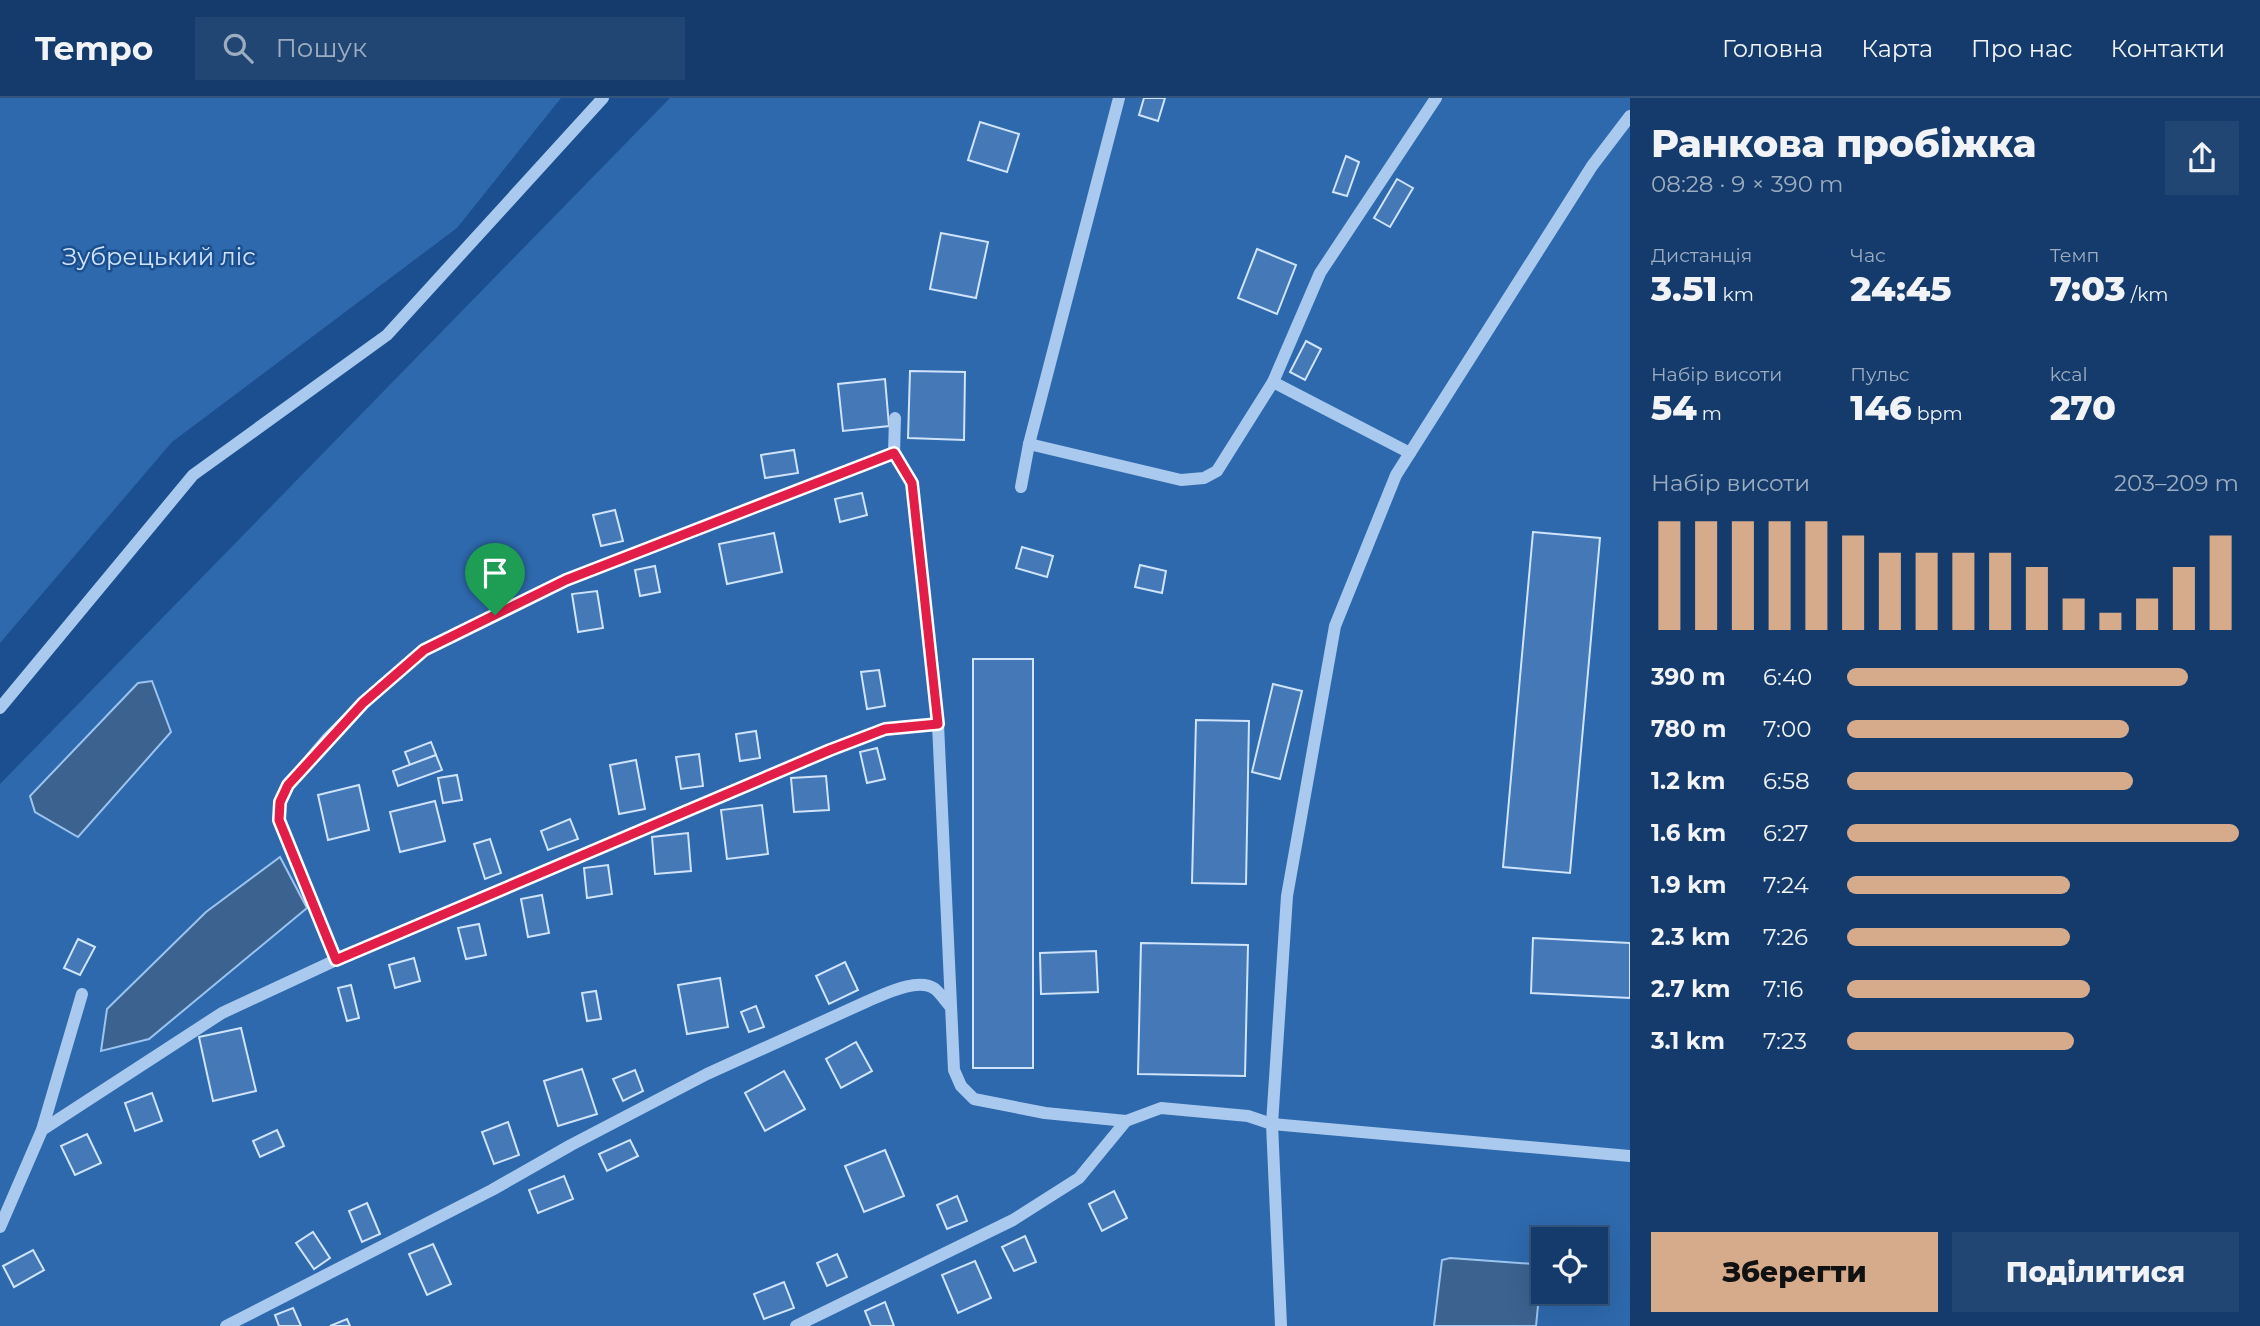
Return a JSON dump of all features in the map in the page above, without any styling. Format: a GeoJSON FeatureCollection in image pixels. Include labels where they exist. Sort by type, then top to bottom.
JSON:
{"type":"FeatureCollection","features":[{"type":"Feature","properties":{"kind":"street"},"geometry":{"type":"LineString","coordinates":[[0,708],[193,475],[387,335],[603,98]]}},
{"type":"Feature","properties":{"kind":"street"},"geometry":{"type":"LineString","coordinates":[[1029,443],[1181,480],[1204,478],[1217,471],[1273,382],[1320,273],[1436,98]]}},
{"type":"Feature","properties":{"kind":"street"},"geometry":{"type":"LineString","coordinates":[[1020,487],[1029,443],[1118,101]]}},
{"type":"Feature","properties":{"kind":"street"},"geometry":{"type":"LineString","coordinates":[[1281,1326],[1272,1124],[1287,896],[1335,626],[1396,475],[1592,166],[1630,116]]}},
{"type":"Feature","properties":{"kind":"street"},"geometry":{"type":"LineString","coordinates":[[1273,382],[1409,453]]}},
{"type":"Feature","properties":{"kind":"street"},"geometry":{"type":"LineString","coordinates":[[895,418],[894,453],[912,483],[938,724],[954,1070],[961,1086],[974,1099],[1045,1113],[1126,1121],[1161,1108],[1248,1116],[1272,1124],[1630,1156]]}},
{"type":"Feature","properties":{"kind":"street"},"geometry":{"type":"LineString","coordinates":[[336,960],[279,820],[280,802],[288,785],[328,738],[363,703],[424,650],[566,580],[894,453]]}},
{"type":"Feature","properties":{"kind":"street"},"geometry":{"type":"LineString","coordinates":[[42,1130],[222,1013],[336,960],[830,750],[885,729],[938,724]]}},
{"type":"Feature","properties":{"kind":"street"},"geometry":{"type":"LineString","coordinates":[[226,1326],[492,1190],[707,1074],[868,1000],[922,985],[934,988],[951,1007]]}},
{"type":"Feature","properties":{"kind":"street"},"geometry":{"type":"LineString","coordinates":[[0,1227],[42,1130],[82,994]]}},
{"type":"Feature","properties":{"kind":"street"},"geometry":{"type":"LineString","coordinates":[[796,1326],[1013,1220],[1079,1178],[1126,1121]]}},
{"type":"Feature","properties":{"kind":"green space","name":"Зубрецький ліс"},"geometry":{"type":"Polygon","coordinates":[[[0,98],[561,98],[457,228],[172,442],[0,643],[0,98]]]}},
{"type":"Feature","properties":{"kind":"green space"},"geometry":{"type":"Polygon","coordinates":[[[670,98],[1630,98],[1630,1326],[0,1326],[0,784],[670,98]]]}},
{"type":"Feature","properties":{"kind":"shaded area"},"geometry":{"type":"Polygon","coordinates":[[[152,681],[171,732],[78,837],[35,812],[30,796],[138,683],[152,681]]]}},
{"type":"Feature","properties":{"kind":"shaded area"},"geometry":{"type":"Polygon","coordinates":[[[280,857],[307,908],[149,1039],[101,1051],[107,1009],[206,912],[280,857]]]}},
{"type":"Feature","properties":{"kind":"shaded area"},"geometry":{"type":"Polygon","coordinates":[[[1450,1258],[1531,1264],[1531,1304],[1538,1304],[1536,1326],[1434,1326],[1442,1260],[1450,1258]]]}},
{"type":"Feature","properties":{"kind":"building"},"geometry":{"type":"Polygon","coordinates":[[[1144,98],[1165,98],[1158,121],[1139,115],[1144,98]]]}},
{"type":"Feature","properties":{"kind":"building"},"geometry":{"type":"Polygon","coordinates":[[[980,122],[1019,134],[1007,172],[968,160],[980,122]]]}},
{"type":"Feature","properties":{"kind":"building"},"geometry":{"type":"Polygon","coordinates":[[[1346,156],[1359,162],[1347,196],[1333,192],[1346,156]]]}},
{"type":"Feature","properties":{"kind":"building"},"geometry":{"type":"Polygon","coordinates":[[[1397,179],[1413,188],[1390,227],[1374,218],[1397,179]]]}},
{"type":"Feature","properties":{"kind":"building"},"geometry":{"type":"Polygon","coordinates":[[[941,233],[988,242],[976,298],[930,289],[941,233]]]}},
{"type":"Feature","properties":{"kind":"building"},"geometry":{"type":"Polygon","coordinates":[[[1257,249],[1296,265],[1277,314],[1238,298],[1257,249]]]}},
{"type":"Feature","properties":{"kind":"building"},"geometry":{"type":"Polygon","coordinates":[[[1306,341],[1321,349],[1305,380],[1290,372],[1306,341]]]}},
{"type":"Feature","properties":{"kind":"building"},"geometry":{"type":"Polygon","coordinates":[[[910,371],[965,372],[964,440],[908,438],[910,371]]]}},
{"type":"Feature","properties":{"kind":"building"},"geometry":{"type":"Polygon","coordinates":[[[885,379],[889,426],[843,431],[838,384],[885,379]]]}},
{"type":"Feature","properties":{"kind":"building"},"geometry":{"type":"Polygon","coordinates":[[[794,450],[798,473],[765,478],[761,455],[794,450]]]}},
{"type":"Feature","properties":{"kind":"building"},"geometry":{"type":"Polygon","coordinates":[[[862,493],[867,515],[840,522],[835,499],[862,493]]]}},
{"type":"Feature","properties":{"kind":"building"},"geometry":{"type":"Polygon","coordinates":[[[615,510],[623,541],[601,546],[593,515],[615,510]]]}},
{"type":"Feature","properties":{"kind":"building"},"geometry":{"type":"Polygon","coordinates":[[[1533,532],[1600,538],[1570,873],[1503,867],[1533,532]]]}},
{"type":"Feature","properties":{"kind":"building"},"geometry":{"type":"Polygon","coordinates":[[[774,533],[782,572],[727,584],[719,544],[774,533]]]}},
{"type":"Feature","properties":{"kind":"building"},"geometry":{"type":"Polygon","coordinates":[[[1022,547],[1053,556],[1047,577],[1016,568],[1022,547]]]}},
{"type":"Feature","properties":{"kind":"building"},"geometry":{"type":"Polygon","coordinates":[[[1140,565],[1166,571],[1162,593],[1135,587],[1140,565]]]}},
{"type":"Feature","properties":{"kind":"building"},"geometry":{"type":"Polygon","coordinates":[[[655,566],[660,592],[640,596],[635,570],[655,566]]]}},
{"type":"Feature","properties":{"kind":"building"},"geometry":{"type":"Polygon","coordinates":[[[597,591],[603,628],[578,632],[572,594],[597,591]]]}},
{"type":"Feature","properties":{"kind":"building"},"geometry":{"type":"Polygon","coordinates":[[[973,659],[1033,659],[1033,1068],[973,1068],[973,659]]]}},
{"type":"Feature","properties":{"kind":"building"},"geometry":{"type":"Polygon","coordinates":[[[879,670],[885,706],[867,709],[861,672],[879,670]]]}},
{"type":"Feature","properties":{"kind":"building"},"geometry":{"type":"Polygon","coordinates":[[[1273,684],[1302,691],[1280,779],[1252,772],[1273,684]]]}},
{"type":"Feature","properties":{"kind":"building"},"geometry":{"type":"Polygon","coordinates":[[[1196,720],[1249,721],[1246,884],[1192,883],[1196,720]]]}},
{"type":"Feature","properties":{"kind":"building"},"geometry":{"type":"Polygon","coordinates":[[[756,731],[760,758],[740,761],[736,734],[756,731]]]}},
{"type":"Feature","properties":{"kind":"building"},"geometry":{"type":"Polygon","coordinates":[[[431,742],[436,755],[410,765],[405,752],[431,742]]]}},
{"type":"Feature","properties":{"kind":"building"},"geometry":{"type":"Polygon","coordinates":[[[877,748],[885,779],[867,783],[860,752],[877,748]]]}},
{"type":"Feature","properties":{"kind":"building"},"geometry":{"type":"Polygon","coordinates":[[[699,754],[703,786],[681,789],[676,757],[699,754]]]}},
{"type":"Feature","properties":{"kind":"building"},"geometry":{"type":"Polygon","coordinates":[[[436,755],[442,770],[398,786],[393,771],[436,755]]]}},
{"type":"Feature","properties":{"kind":"building"},"geometry":{"type":"Polygon","coordinates":[[[636,760],[645,809],[619,814],[610,765],[636,760]]]}},
{"type":"Feature","properties":{"kind":"building"},"geometry":{"type":"Polygon","coordinates":[[[457,775],[462,800],[443,803],[438,778],[457,775]]]}},
{"type":"Feature","properties":{"kind":"building"},"geometry":{"type":"Polygon","coordinates":[[[826,776],[829,810],[794,812],[791,778],[826,776]]]}},
{"type":"Feature","properties":{"kind":"building"},"geometry":{"type":"Polygon","coordinates":[[[359,785],[369,830],[328,840],[318,795],[359,785]]]}},
{"type":"Feature","properties":{"kind":"building"},"geometry":{"type":"Polygon","coordinates":[[[435,801],[445,841],[400,852],[390,812],[435,801]]]}},
{"type":"Feature","properties":{"kind":"building"},"geometry":{"type":"Polygon","coordinates":[[[762,805],[768,854],[727,859],[721,810],[762,805]]]}},
{"type":"Feature","properties":{"kind":"building"},"geometry":{"type":"Polygon","coordinates":[[[570,819],[578,839],[548,850],[541,831],[570,819]]]}},
{"type":"Feature","properties":{"kind":"building"},"geometry":{"type":"Polygon","coordinates":[[[688,833],[691,871],[655,874],[652,837],[688,833]]]}},
{"type":"Feature","properties":{"kind":"building"},"geometry":{"type":"Polygon","coordinates":[[[490,839],[501,873],[485,879],[474,844],[490,839]]]}},
{"type":"Feature","properties":{"kind":"building"},"geometry":{"type":"Polygon","coordinates":[[[608,865],[612,894],[587,898],[584,868],[608,865]]]}},
{"type":"Feature","properties":{"kind":"building"},"geometry":{"type":"Polygon","coordinates":[[[542,895],[549,933],[528,937],[521,899],[542,895]]]}},
{"type":"Feature","properties":{"kind":"building"},"geometry":{"type":"Polygon","coordinates":[[[479,924],[486,955],[466,959],[458,928],[479,924]]]}},
{"type":"Feature","properties":{"kind":"building"},"geometry":{"type":"Polygon","coordinates":[[[1533,938],[1630,943],[1630,998],[1531,993],[1533,938]]]}},
{"type":"Feature","properties":{"kind":"building"},"geometry":{"type":"Polygon","coordinates":[[[78,939],[95,947],[80,975],[64,968],[78,939]]]}},
{"type":"Feature","properties":{"kind":"building"},"geometry":{"type":"Polygon","coordinates":[[[1141,943],[1248,945],[1245,1076],[1138,1074],[1141,943]]]}},
{"type":"Feature","properties":{"kind":"building"},"geometry":{"type":"Polygon","coordinates":[[[1096,951],[1098,992],[1041,994],[1040,953],[1096,951]]]}},
{"type":"Feature","properties":{"kind":"building"},"geometry":{"type":"Polygon","coordinates":[[[414,958],[420,981],[395,988],[389,965],[414,958]]]}},
{"type":"Feature","properties":{"kind":"building"},"geometry":{"type":"Polygon","coordinates":[[[845,962],[858,990],[829,1004],[816,976],[845,962]]]}},
{"type":"Feature","properties":{"kind":"building"},"geometry":{"type":"Polygon","coordinates":[[[720,978],[728,1027],[687,1034],[678,985],[720,978]]]}},
{"type":"Feature","properties":{"kind":"building"},"geometry":{"type":"Polygon","coordinates":[[[351,985],[359,1018],[347,1021],[338,988],[351,985]]]}},
{"type":"Feature","properties":{"kind":"building"},"geometry":{"type":"Polygon","coordinates":[[[596,991],[601,1019],[587,1021],[582,993],[596,991]]]}},
{"type":"Feature","properties":{"kind":"building"},"geometry":{"type":"Polygon","coordinates":[[[756,1006],[764,1027],[749,1032],[741,1012],[756,1006]]]}},
{"type":"Feature","properties":{"kind":"building"},"geometry":{"type":"Polygon","coordinates":[[[241,1028],[256,1091],[213,1101],[199,1037],[241,1028]]]}},
{"type":"Feature","properties":{"kind":"building"},"geometry":{"type":"Polygon","coordinates":[[[856,1042],[872,1071],[841,1088],[826,1059],[856,1042]]]}},
{"type":"Feature","properties":{"kind":"building"},"geometry":{"type":"Polygon","coordinates":[[[582,1069],[597,1114],[558,1126],[544,1081],[582,1069]]]}},
{"type":"Feature","properties":{"kind":"building"},"geometry":{"type":"Polygon","coordinates":[[[635,1070],[643,1091],[623,1101],[613,1079],[635,1070]]]}},
{"type":"Feature","properties":{"kind":"building"},"geometry":{"type":"Polygon","coordinates":[[[784,1071],[805,1109],[765,1131],[745,1093],[784,1071]]]}},
{"type":"Feature","properties":{"kind":"building"},"geometry":{"type":"Polygon","coordinates":[[[152,1093],[162,1121],[135,1131],[125,1103],[152,1093]]]}},
{"type":"Feature","properties":{"kind":"building"},"geometry":{"type":"Polygon","coordinates":[[[508,1122],[519,1155],[494,1164],[482,1132],[508,1122]]]}},
{"type":"Feature","properties":{"kind":"building"},"geometry":{"type":"Polygon","coordinates":[[[277,1130],[284,1146],[260,1157],[253,1141],[277,1130]]]}},
{"type":"Feature","properties":{"kind":"building"},"geometry":{"type":"Polygon","coordinates":[[[87,1134],[101,1163],[75,1175],[61,1146],[87,1134]]]}},
{"type":"Feature","properties":{"kind":"building"},"geometry":{"type":"Polygon","coordinates":[[[630,1140],[638,1156],[607,1171],[599,1154],[630,1140]]]}},
{"type":"Feature","properties":{"kind":"building"},"geometry":{"type":"Polygon","coordinates":[[[885,1150],[904,1196],[864,1212],[845,1166],[885,1150]]]}},
{"type":"Feature","properties":{"kind":"building"},"geometry":{"type":"Polygon","coordinates":[[[564,1176],[573,1199],[538,1213],[529,1190],[564,1176]]]}},
{"type":"Feature","properties":{"kind":"building"},"geometry":{"type":"Polygon","coordinates":[[[1114,1191],[1127,1218],[1102,1231],[1089,1204],[1114,1191]]]}},
{"type":"Feature","properties":{"kind":"building"},"geometry":{"type":"Polygon","coordinates":[[[957,1196],[967,1221],[947,1229],[937,1205],[957,1196]]]}},
{"type":"Feature","properties":{"kind":"building"},"geometry":{"type":"Polygon","coordinates":[[[367,1203],[380,1234],[362,1242],[349,1211],[367,1203]]]}},
{"type":"Feature","properties":{"kind":"building"},"geometry":{"type":"Polygon","coordinates":[[[313,1232],[330,1258],[314,1269],[296,1243],[313,1232]]]}},
{"type":"Feature","properties":{"kind":"building"},"geometry":{"type":"Polygon","coordinates":[[[1025,1236],[1036,1262],[1014,1271],[1002,1247],[1025,1236]]]}},
{"type":"Feature","properties":{"kind":"building"},"geometry":{"type":"Polygon","coordinates":[[[433,1244],[451,1284],[427,1295],[409,1254],[433,1244]]]}},
{"type":"Feature","properties":{"kind":"building"},"geometry":{"type":"Polygon","coordinates":[[[33,1250],[44,1270],[14,1287],[3,1266],[33,1250]]]}},
{"type":"Feature","properties":{"kind":"building"},"geometry":{"type":"Polygon","coordinates":[[[837,1254],[847,1277],[827,1286],[817,1263],[837,1254]]]}},
{"type":"Feature","properties":{"kind":"building"},"geometry":{"type":"Polygon","coordinates":[[[975,1261],[991,1298],[958,1313],[942,1275],[975,1261]]]}},
{"type":"Feature","properties":{"kind":"building"},"geometry":{"type":"Polygon","coordinates":[[[784,1282],[794,1308],[764,1319],[754,1294],[784,1282]]]}},
{"type":"Feature","properties":{"kind":"building"},"geometry":{"type":"Polygon","coordinates":[[[885,1302],[894,1326],[871,1326],[865,1311],[885,1302]]]}},
{"type":"Feature","properties":{"kind":"building"},"geometry":{"type":"Polygon","coordinates":[[[293,1308],[301,1326],[279,1326],[275,1315],[293,1308]]]}},
{"type":"Feature","properties":{"kind":"building"},"geometry":{"type":"Polygon","coordinates":[[[347,1319],[350,1326],[330,1326],[347,1319]]]}},
{"type":"Feature","properties":{"kind":"route"},"geometry":{"type":"LineString","coordinates":[[894,453],[912,483],[938,724],[885,729],[830,750],[336,960],[279,820],[280,802],[288,785],[328,738],[363,703],[424,650],[495,615],[566,580],[894,453]]}}]}
